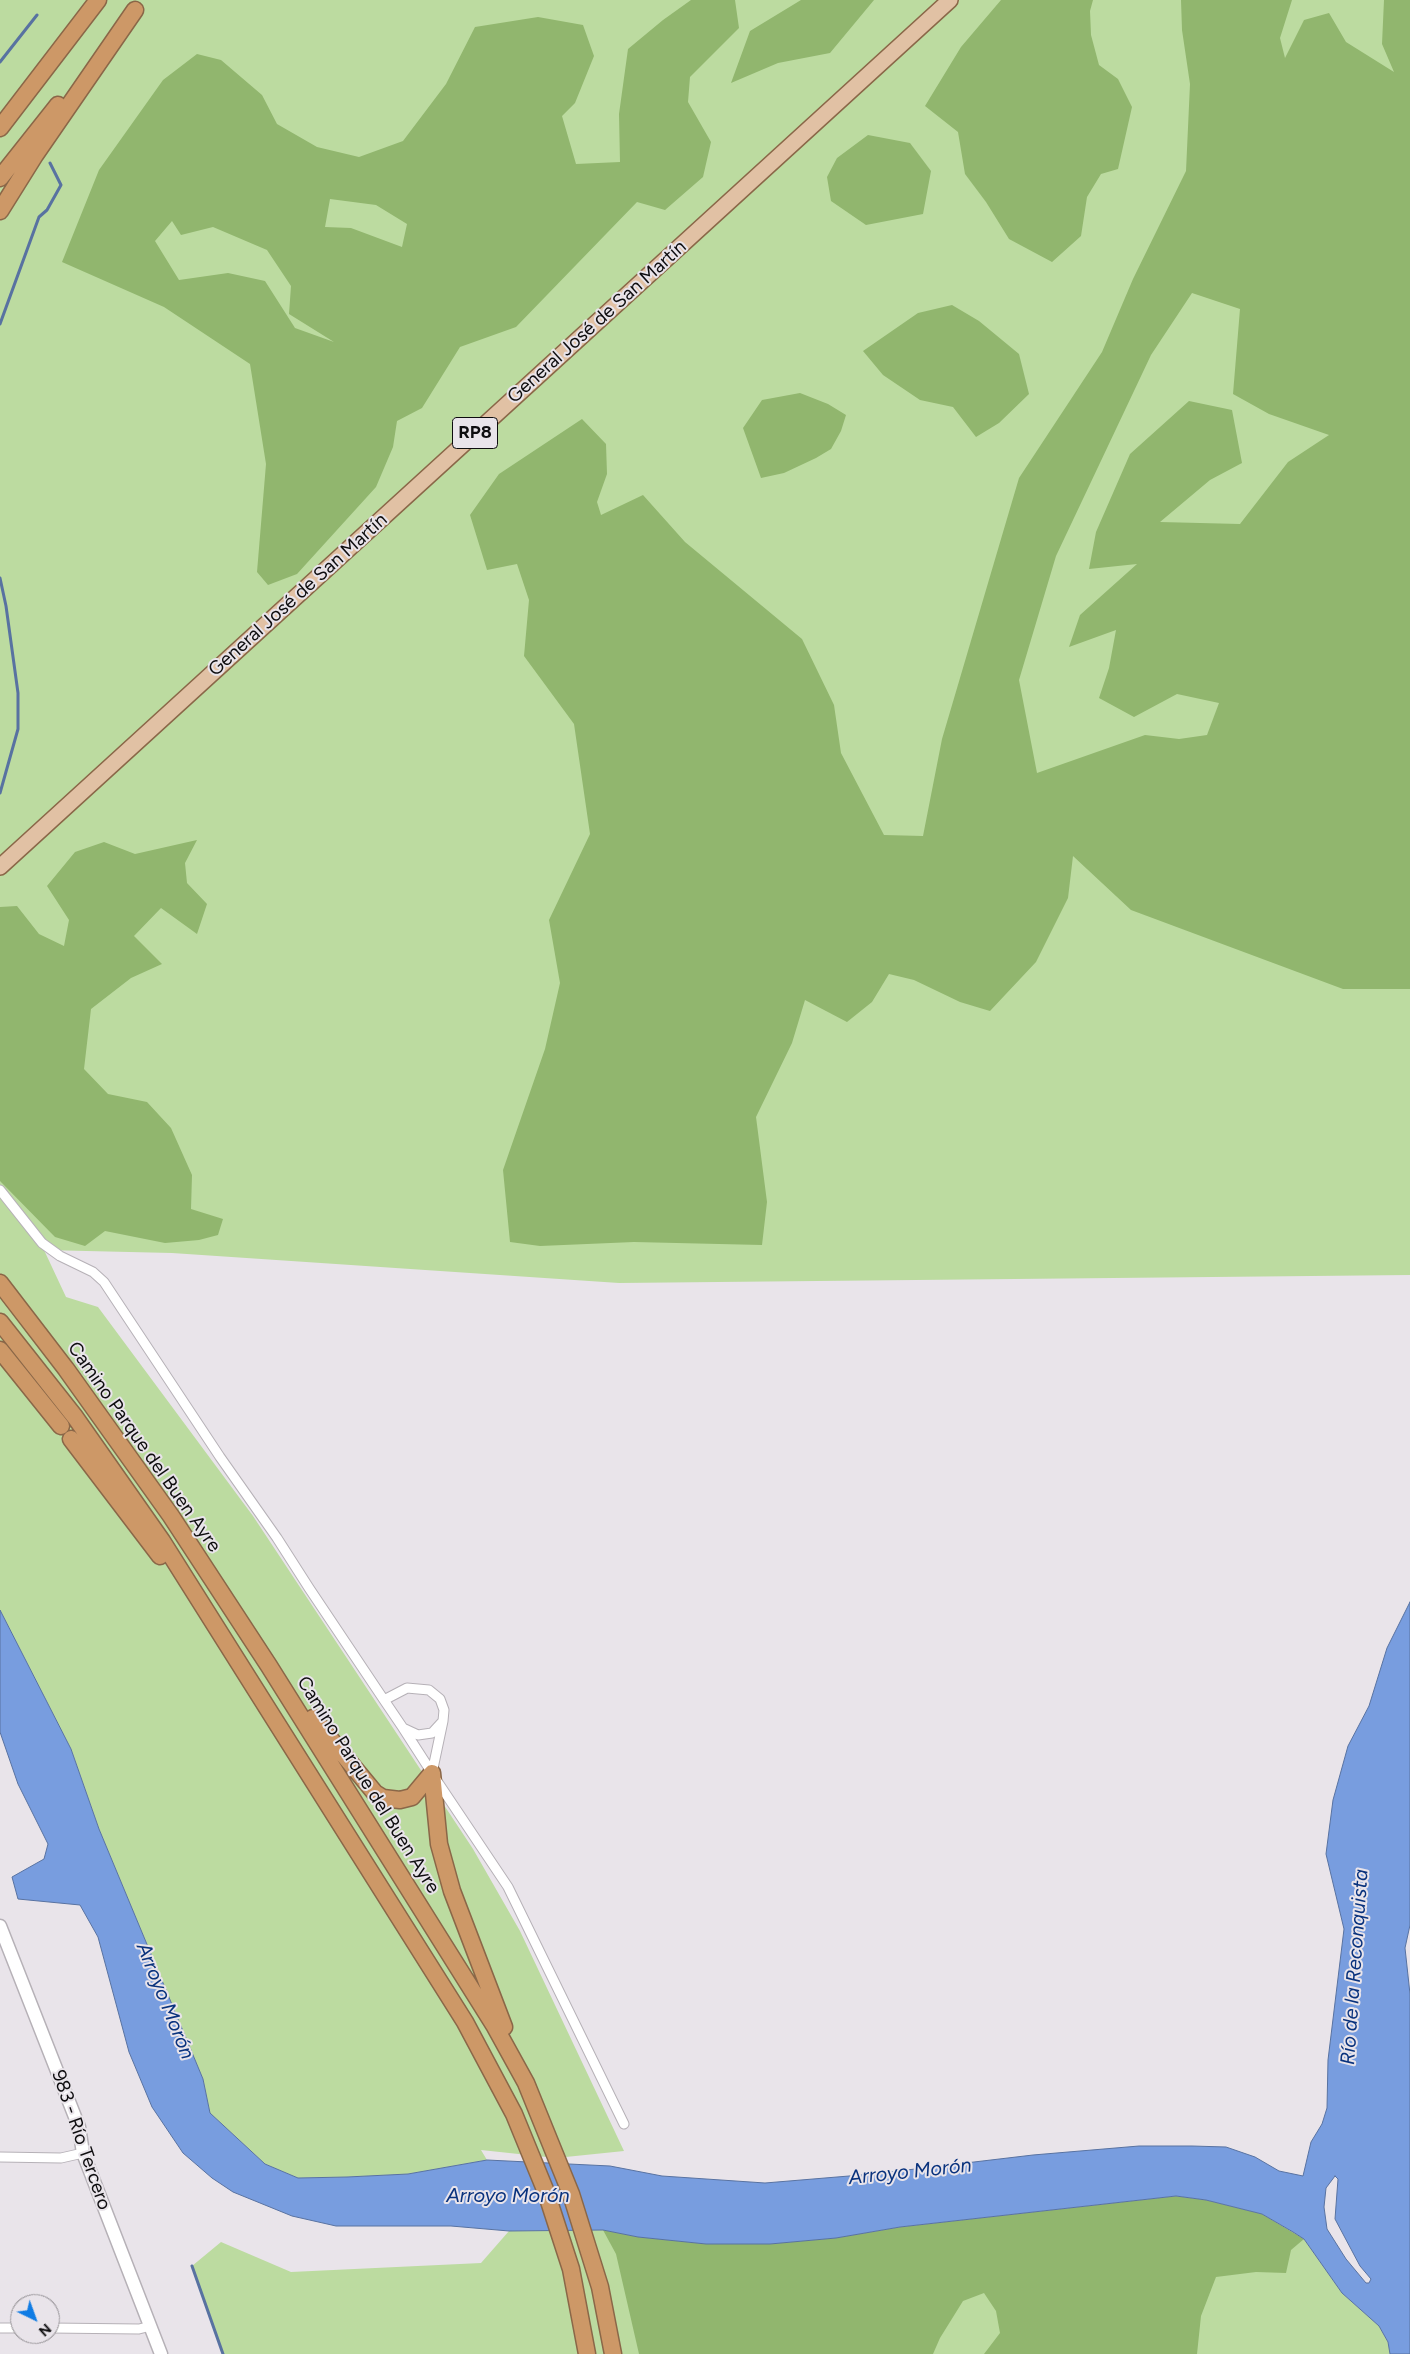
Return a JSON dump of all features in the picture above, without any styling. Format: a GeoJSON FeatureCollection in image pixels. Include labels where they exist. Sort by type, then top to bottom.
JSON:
{"type":"FeatureCollection","features":[{"type":"Feature","properties":{"kind":"highway"},"geometry":{"type":"LineString","coordinates":[[0,128],[98,0]]}},
{"type":"Feature","properties":{"kind":"highway"},"geometry":{"type":"LineString","coordinates":[[0,178],[138,5]]}},
{"type":"Feature","properties":{"kind":"highway"},"geometry":{"type":"LineString","coordinates":[[0,212],[36,155],[138,5]]}},
{"type":"Feature","properties":{"kind":"highway","name":"Camino Parque del Buen Ayre"},"geometry":{"type":"LineString","coordinates":[[0,1283],[66,1369],[171,1516],[270,1666],[494,2024],[544,2122],[585,2234],[600,2287],[613,2354]]}},
{"type":"Feature","properties":{"kind":"highway","name":"Camino Parque del Buen Ayre"},"geometry":{"type":"LineString","coordinates":[[0,1322],[75,1417],[156,1533],[236,1656],[465,2022],[514,2114],[560,2232],[575,2286],[587,2354]]}},
{"type":"Feature","properties":{"kind":"highway"},"geometry":{"type":"LineString","coordinates":[[0,1350],[66,1432],[236,1656]]}},
{"type":"Feature","properties":{"kind":"highway"},"geometry":{"type":"LineString","coordinates":[[270,1666],[375,1793],[390,1800],[412,1797],[432,1773]]}},
{"type":"Feature","properties":{"kind":"highway"},"geometry":{"type":"LineString","coordinates":[[432,1773],[439,1844],[452,1891],[526,2084]]}},
{"type":"Feature","properties":{"kind":"main road","name":"General José de San Martín"},"geometry":{"type":"LineString","coordinates":[[0,867],[950,0]]}},
{"type":"Feature","properties":{"kind":"street"},"geometry":{"type":"LineString","coordinates":[[0,1190],[42,1244],[60,1256],[93,1272],[104,1282],[403,1728],[508,1887],[624,2124]]}},
{"type":"Feature","properties":{"kind":"street"},"geometry":{"type":"LineString","coordinates":[[384,1700],[407,1688],[429,1690],[440,1699],[444,1710],[443,1721],[432,1773]]}},
{"type":"Feature","properties":{"kind":"street"},"geometry":{"type":"LineString","coordinates":[[403,1728],[418,1735],[432,1733],[443,1721]]}},
{"type":"Feature","properties":{"kind":"street","name":"983 - Río Tercero"},"geometry":{"type":"LineString","coordinates":[[0,1926],[79,2127],[83,2153],[161,2354]]}},
{"type":"Feature","properties":{"kind":"street"},"geometry":{"type":"LineString","coordinates":[[0,2157],[61,2158],[83,2153]]}},
{"type":"Feature","properties":{"kind":"street"},"geometry":{"type":"LineString","coordinates":[[60,2328],[140,2329],[150,2326]]}},
{"type":"Feature","properties":{"kind":"green space"},"geometry":{"type":"Polygon","coordinates":[[[0,0],[1410,0],[1410,1275],[619,1283],[172,1253],[44,1250],[66,1297],[98,1307],[253,1516],[473,1849],[520,1931],[624,2151],[556,2158],[481,2150],[487,2160],[408,2174],[347,2177],[298,2178],[265,2164],[210,2113],[203,2079],[99,1829],[71,1749],[0,1610],[0,0]]]}},
{"type":"Feature","properties":{"kind":"green space"},"geometry":{"type":"Polygon","coordinates":[[[691,0],[735,0],[739,28],[690,77],[688,102],[711,142],[703,177],[665,210],[637,202],[516,327],[460,347],[422,408],[397,421],[393,447],[376,487],[297,574],[268,585],[257,572],[266,464],[250,364],[164,307],[62,262],[99,170],[163,80],[197,54],[221,60],[262,95],[277,124],[317,147],[359,157],[403,141],[446,84],[475,27],[538,17],[583,25],[594,56],[575,103],[562,116],[576,164],[620,162],[619,114],[628,49],[691,0]],[[330,199],[325,227],[351,228],[402,247],[407,224],[376,205],[330,199]],[[172,221],[155,241],[179,280],[228,273],[265,281],[295,328],[334,342],[289,314],[291,286],[267,250],[213,227],[181,235],[172,221]]]}},
{"type":"Feature","properties":{"kind":"green space"},"geometry":{"type":"Polygon","coordinates":[[[801,0],[874,0],[830,53],[778,63],[731,83],[750,31],[801,0]]]}},
{"type":"Feature","properties":{"kind":"green space"},"geometry":{"type":"Polygon","coordinates":[[[1001,0],[1093,0],[1090,11],[1091,35],[1099,65],[1118,79],[1132,107],[1118,169],[1101,174],[1087,197],[1081,236],[1052,262],[1009,239],[986,202],[965,174],[958,132],[925,106],[961,47],[1001,0]]]}},
{"type":"Feature","properties":{"kind":"green space"},"geometry":{"type":"Polygon","coordinates":[[[1181,0],[1292,0],[1280,38],[1285,58],[1304,20],[1329,13],[1346,42],[1394,72],[1382,44],[1384,0],[1410,0],[1410,989],[1343,989],[1131,910],[1073,856],[1068,898],[1036,962],[990,1011],[960,1002],[914,980],[889,974],[872,1002],[847,1022],[805,1000],[792,1043],[756,1117],[767,1202],[762,1245],[634,1242],[540,1246],[510,1242],[503,1170],[545,1049],[560,983],[549,920],[590,834],[574,724],[524,656],[529,600],[517,564],[487,570],[470,515],[499,474],[582,419],[606,444],[607,474],[597,502],[601,515],[643,495],[685,542],[802,639],[834,705],[841,753],[884,835],[923,836],[942,739],[1019,478],[1102,352],[1133,279],[1186,171],[1190,84],[1182,30],[1181,0]],[[1192,293],[1151,355],[1056,556],[1019,680],[1037,773],[1145,735],[1179,739],[1207,735],[1219,703],[1177,694],[1134,717],[1099,698],[1109,668],[1116,630],[1069,647],[1080,615],[1137,564],[1089,569],[1096,532],[1130,454],[1189,401],[1232,410],[1242,463],[1210,480],[1160,522],[1240,524],[1288,462],[1329,435],[1269,414],[1233,394],[1240,309],[1192,293]]]}},
{"type":"Feature","properties":{"kind":"green space"},"geometry":{"type":"Polygon","coordinates":[[[868,135],[910,143],[931,171],[923,214],[866,225],[831,201],[827,177],[837,158],[868,135]]]}},
{"type":"Feature","properties":{"kind":"green space"},"geometry":{"type":"Polygon","coordinates":[[[952,305],[979,321],[1019,354],[1029,394],[999,423],[976,437],[953,407],[920,400],[883,375],[863,351],[918,313],[952,305]]]}},
{"type":"Feature","properties":{"kind":"green space"},"geometry":{"type":"Polygon","coordinates":[[[800,393],[828,404],[846,415],[841,431],[831,449],[816,458],[784,473],[761,478],[743,428],[762,400],[800,393]]]}},
{"type":"Feature","properties":{"kind":"green space"},"geometry":{"type":"Polygon","coordinates":[[[197,840],[185,863],[187,883],[207,904],[197,934],[161,908],[134,936],[162,964],[131,978],[91,1009],[84,1069],[108,1094],[147,1102],[171,1128],[192,1175],[191,1209],[223,1219],[218,1235],[199,1240],[165,1243],[105,1231],[85,1246],[55,1237],[0,1181],[0,907],[17,906],[39,934],[64,946],[69,920],[47,886],[75,852],[104,842],[135,854],[197,840]]]}},
{"type":"Feature","properties":{"kind":"green space"},"geometry":{"type":"Polygon","coordinates":[[[1176,2196],[1206,2200],[1262,2214],[1304,2239],[1291,2250],[1286,2273],[1256,2272],[1216,2277],[1201,2316],[1197,2354],[984,2354],[1000,2333],[996,2311],[984,2293],[963,2301],[940,2338],[933,2354],[639,2354],[616,2254],[603,2230],[638,2237],[706,2244],[770,2244],[836,2238],[900,2227],[1176,2196]]]}},
{"type":"Feature","properties":{"kind":"green space"},"geometry":{"type":"Polygon","coordinates":[[[603,2230],[1304,2239],[1342,2293],[1379,2326],[1388,2342],[1390,2354],[223,2354],[192,2266],[221,2242],[291,2272],[481,2263],[509,2231],[603,2230]]]}},
{"type":"Feature","properties":{"kind":"water","name":"Arroyo Morón"},"geometry":{"type":"Polygon","coordinates":[[[1410,1602],[1410,1925],[1405,1948],[1410,1994],[1410,2354],[1390,2354],[1388,2342],[1379,2326],[1342,2293],[1304,2239],[1262,2214],[1206,2200],[1176,2196],[900,2227],[836,2238],[770,2244],[706,2244],[638,2237],[603,2230],[509,2231],[451,2226],[336,2226],[292,2216],[233,2192],[212,2178],[183,2153],[152,2107],[129,2052],[98,1937],[80,1905],[18,1899],[12,1877],[44,1859],[48,1844],[18,1784],[0,1732],[0,1610],[71,1749],[99,1829],[203,2079],[210,2113],[265,2164],[298,2178],[408,2174],[487,2160],[610,2166],[662,2176],[765,2183],[873,2174],[1033,2155],[1139,2146],[1192,2146],[1226,2147],[1255,2157],[1279,2171],[1303,2176],[1311,2142],[1322,2124],[1327,2108],[1328,2060],[1344,1929],[1326,1854],[1333,1800],[1348,1746],[1369,1706],[1387,1648],[1410,1602]],[[1335,2176],[1326,2188],[1324,2207],[1327,2229],[1346,2259],[1366,2283],[1369,2283],[1371,2279],[1360,2266],[1335,2219],[1338,2179],[1335,2176]]]}},
{"type":"Feature","properties":{"kind":"waterway"},"geometry":{"type":"LineString","coordinates":[[0,62],[37,15]]}},
{"type":"Feature","properties":{"kind":"waterway"},"geometry":{"type":"LineString","coordinates":[[0,324],[39,217],[47,210],[61,185],[50,163]]}},
{"type":"Feature","properties":{"kind":"waterway"},"geometry":{"type":"LineString","coordinates":[[0,578],[6,606],[18,693],[18,729],[0,793]]}},
{"type":"Feature","properties":{"kind":"waterway"},"geometry":{"type":"LineString","coordinates":[[192,2266],[223,2354]]}},
{"type":"Feature","properties":{"kind":"water label","name":"Río de la Reconquista"},"geometry":{"type":"Point","coordinates":[1355,1967]}}]}
